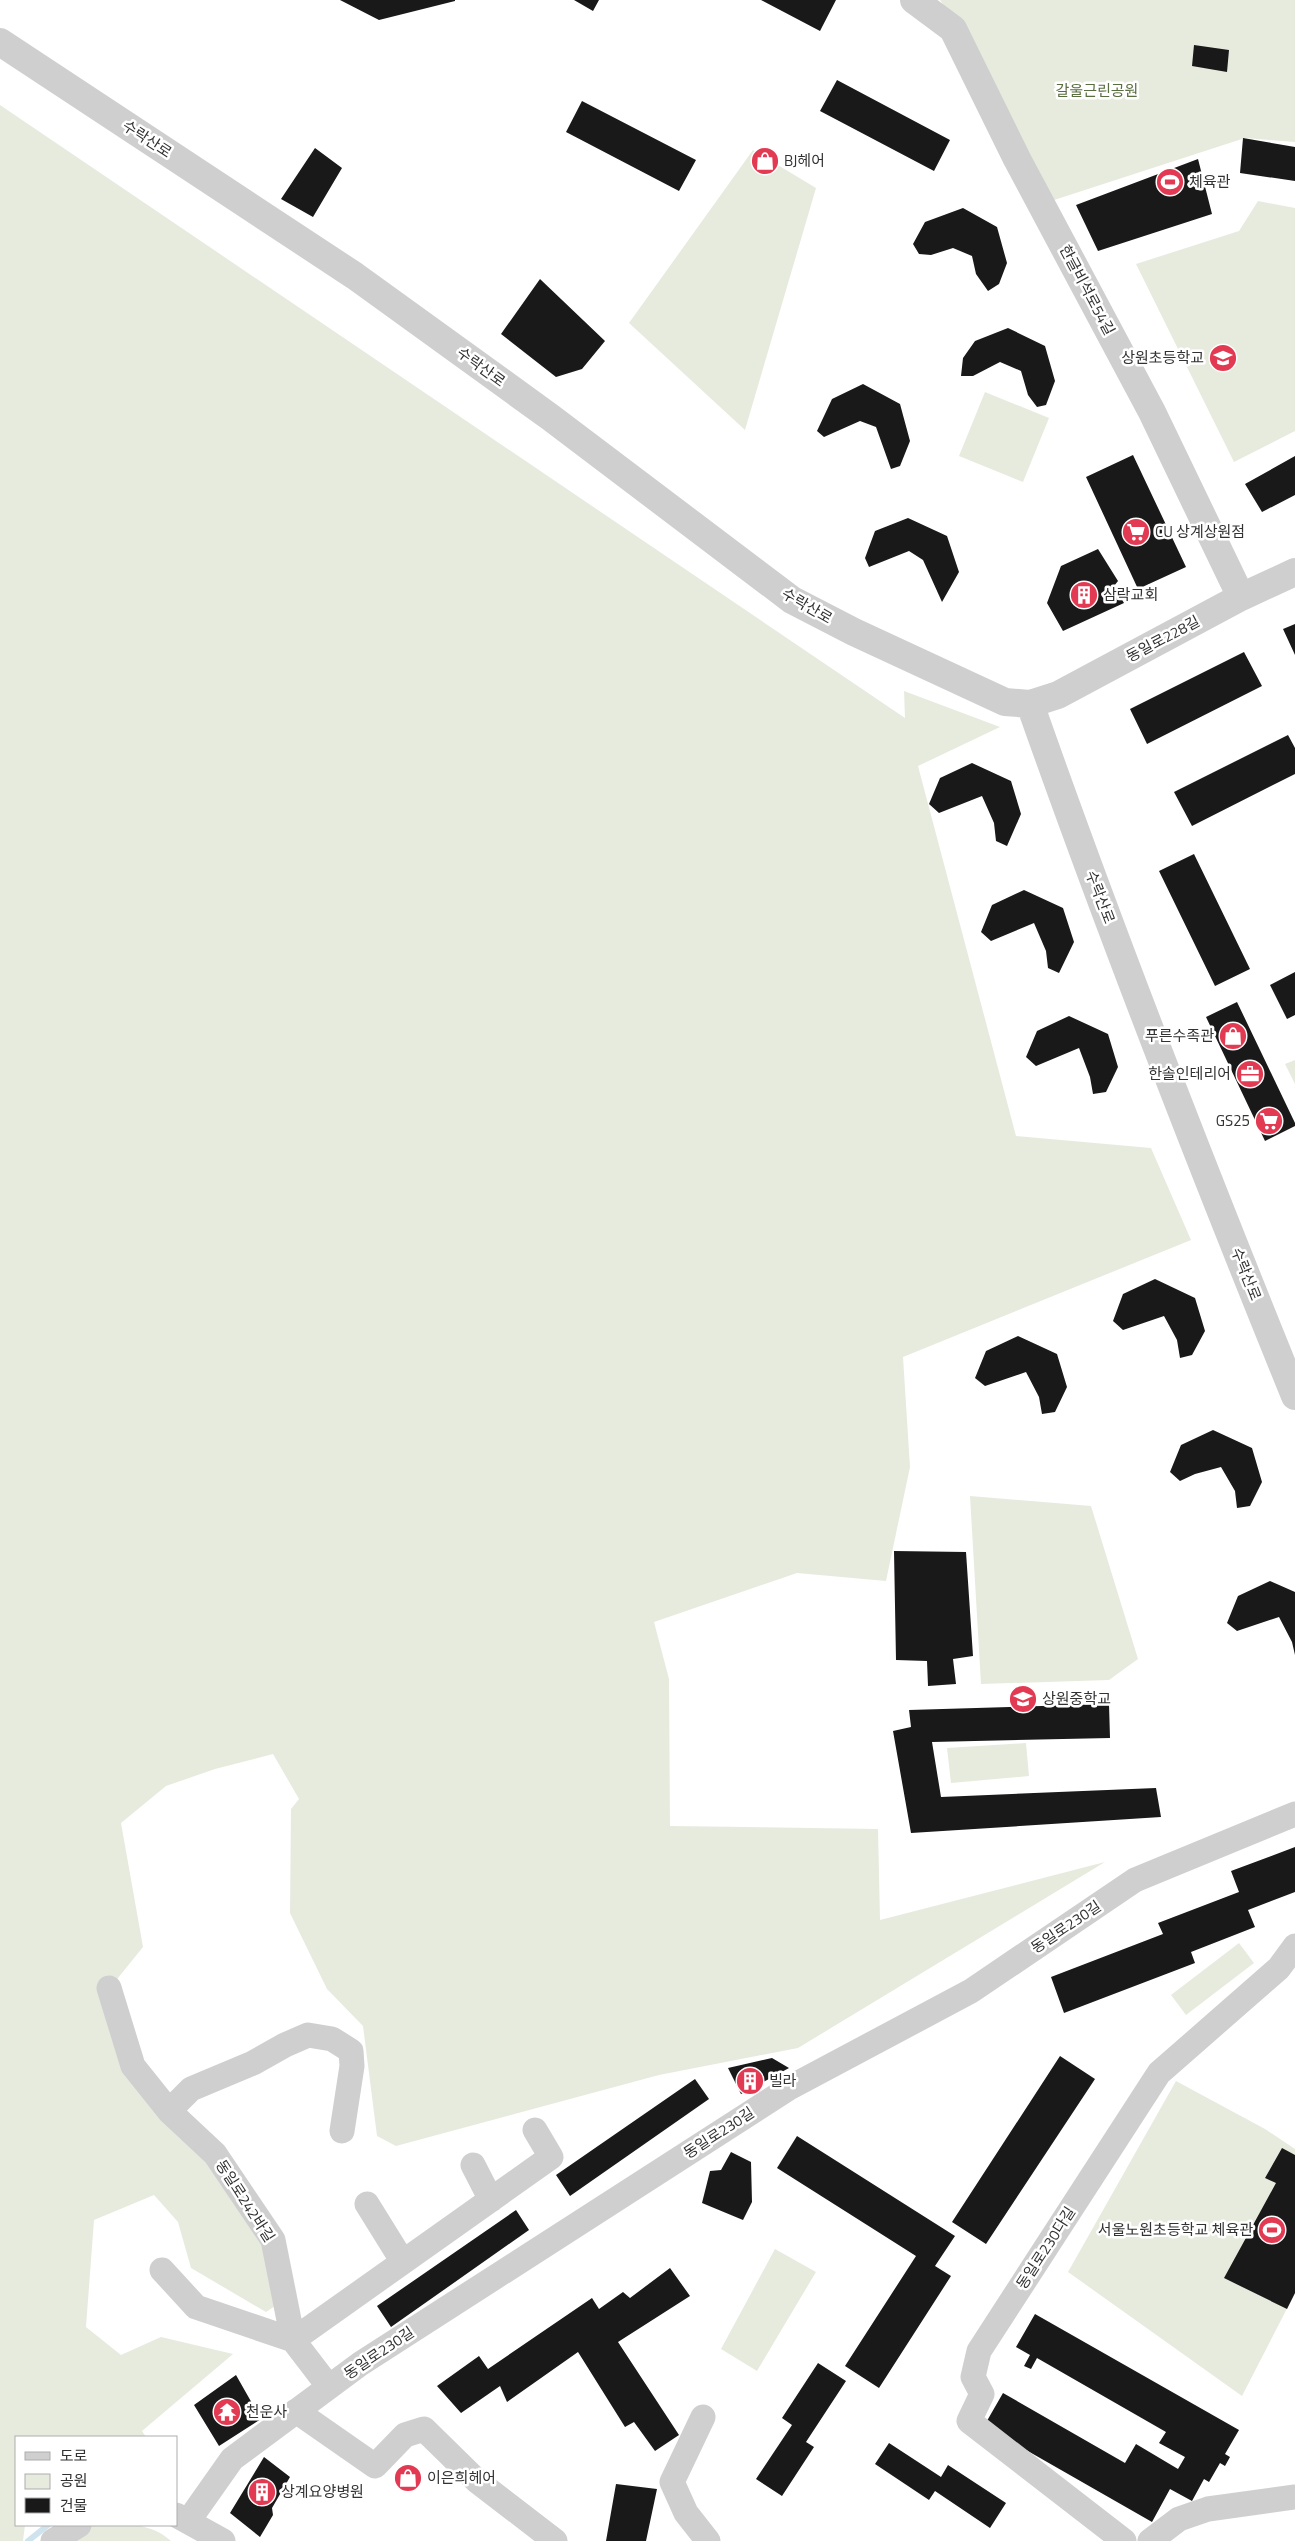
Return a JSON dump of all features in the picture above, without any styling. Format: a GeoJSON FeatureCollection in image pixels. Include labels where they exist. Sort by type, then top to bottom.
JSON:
{"type":"FeatureCollection","features":[{"type":"Feature","properties":{"kind":"street","name":"한글비석로54길"},"geometry":{"type":"LineString","coordinates":[[914,0],[953,29],[1018,159],[1152,412],[1241,597]]}},
{"type":"Feature","properties":{"kind":"street","name":"수락산로"},"geometry":{"type":"LineString","coordinates":[[0,42],[355,276],[544,413],[792,600],[854,632],[1005,702],[1030,704],[1077,837],[1206,1176],[1295,1396]]}},
{"type":"Feature","properties":{"kind":"street","name":"동일로228길"},"geometry":{"type":"LineString","coordinates":[[1030,704],[1058,695],[1241,597],[1295,572]]}},
{"type":"Feature","properties":{"kind":"street","name":"동일로230길"},"geometry":{"type":"LineString","coordinates":[[182,2518],[232,2459],[360,2364],[789,2088],[971,1991],[1135,1880],[1295,1814]]}},
{"type":"Feature","properties":{"kind":"street","name":"동일로230다길"},"geometry":{"type":"LineString","coordinates":[[1124,2541],[969,2421],[982,2394],[974,2377],[979,2352],[1159,2074],[1279,1968],[1295,1946]]}},
{"type":"Feature","properties":{"kind":"street","name":"동일로242바길"},"geometry":{"type":"LineString","coordinates":[[110,1988],[133,2066],[169,2111],[215,2154],[273,2240],[293,2340],[329,2387]]}},
{"type":"Feature","properties":{"kind":"street"},"geometry":{"type":"LineString","coordinates":[[169,2111],[191,2089],[253,2063],[285,2045],[308,2035],[332,2039],[351,2051],[352,2066],[342,2131]]}},
{"type":"Feature","properties":{"kind":"street"},"geometry":{"type":"LineString","coordinates":[[162,2270],[196,2307],[293,2340],[551,2157],[535,2130]]}},
{"type":"Feature","properties":{"kind":"street"},"geometry":{"type":"LineString","coordinates":[[473,2165],[491,2200]]}},
{"type":"Feature","properties":{"kind":"street"},"geometry":{"type":"LineString","coordinates":[[367,2204],[403,2262]]}},
{"type":"Feature","properties":{"kind":"street"},"geometry":{"type":"LineString","coordinates":[[296,2411],[374,2466],[405,2435],[424,2429],[477,2481],[555,2541]]}},
{"type":"Feature","properties":{"kind":"street"},"geometry":{"type":"LineString","coordinates":[[704,2417],[672,2482],[686,2514],[708,2541]]}},
{"type":"Feature","properties":{"kind":"street"},"geometry":{"type":"LineString","coordinates":[[1150,2541],[1179,2519],[1208,2509],[1295,2496]]}},
{"type":"Feature","properties":{"kind":"street"},"geometry":{"type":"LineString","coordinates":[[182,2518],[223,2541]]}},
{"type":"Feature","properties":{"kind":"street"},"geometry":{"type":"LineString","coordinates":[[53,2541],[77,2526]]}},
{"type":"Feature","properties":{"kind":"green space","name":"갈울근린공원"},"geometry":{"type":"Polygon","coordinates":[[[940,0],[1295,0],[1295,142],[1245,138],[1051,201],[974,49],[940,0]]]}},
{"type":"Feature","properties":{"kind":"green space"},"geometry":{"type":"Polygon","coordinates":[[[0,105],[905,718],[904,691],[1000,727],[918,766],[1016,1136],[1151,1148],[1191,1240],[903,1357],[910,1467],[886,1581],[797,1573],[654,1622],[669,1679],[670,1826],[878,1829],[880,1920],[1105,1862],[798,2048],[659,2075],[396,2146],[377,2136],[363,2026],[327,1989],[290,1913],[291,1809],[299,1799],[273,1754],[215,1769],[166,1786],[121,1823],[143,1947],[109,1989],[147,2098],[226,2177],[293,2294],[266,2312],[191,2268],[178,2222],[154,2195],[94,2220],[86,2327],[121,2355],[161,2337],[233,2354],[142,2431],[145,2436],[15,2436],[15,2526],[25,2526],[23,2541],[0,2541],[0,105]]]}},
{"type":"Feature","properties":{"kind":"green space"},"geometry":{"type":"Polygon","coordinates":[[[753,150],[816,188],[745,430],[629,323],[753,150]]]}},
{"type":"Feature","properties":{"kind":"green space"},"geometry":{"type":"Polygon","coordinates":[[[1258,201],[1295,208],[1295,431],[1234,462],[1136,264],[1239,231],[1258,201]]]}},
{"type":"Feature","properties":{"kind":"green space"},"geometry":{"type":"Polygon","coordinates":[[[985,392],[1049,418],[1023,482],[959,456],[985,392]]]}},
{"type":"Feature","properties":{"kind":"green space"},"geometry":{"type":"Polygon","coordinates":[[[1295,1060],[1295,1084],[1285,1064],[1295,1060]]]}},
{"type":"Feature","properties":{"kind":"green space"},"geometry":{"type":"Polygon","coordinates":[[[970,1496],[1091,1506],[1138,1659],[1109,1680],[981,1684],[970,1496]]]}},
{"type":"Feature","properties":{"kind":"green space"},"geometry":{"type":"Polygon","coordinates":[[[1026,1743],[1029,1776],[951,1783],[947,1748],[1026,1743]]]}},
{"type":"Feature","properties":{"kind":"green space"},"geometry":{"type":"Polygon","coordinates":[[[1239,1943],[1254,1963],[1186,2015],[1171,1995],[1239,1943]]]}},
{"type":"Feature","properties":{"kind":"green space"},"geometry":{"type":"Polygon","coordinates":[[[1176,2081],[1265,2129],[1295,2149],[1295,2293],[1242,2396],[1068,2272],[1176,2081]]]}},
{"type":"Feature","properties":{"kind":"green space"},"geometry":{"type":"Polygon","coordinates":[[[775,2249],[816,2272],[757,2371],[721,2349],[775,2249]]]}},
{"type":"Feature","properties":{"kind":"green space"},"geometry":{"type":"Polygon","coordinates":[[[77,2526],[139,2526],[151,2529],[171,2541],[53,2541],[77,2526]]]}},
{"type":"Feature","properties":{"kind":"building"},"geometry":{"type":"Polygon","coordinates":[[[340,0],[455,0],[455,1],[379,20],[340,0]]]}},
{"type":"Feature","properties":{"kind":"building"},"geometry":{"type":"Polygon","coordinates":[[[574,0],[599,0],[593,11],[574,0]]]}},
{"type":"Feature","properties":{"kind":"building"},"geometry":{"type":"Polygon","coordinates":[[[761,0],[836,0],[820,31],[761,0]]]}},
{"type":"Feature","properties":{"kind":"building"},"geometry":{"type":"Polygon","coordinates":[[[1194,45],[1229,50],[1227,72],[1192,66],[1194,45]]]}},
{"type":"Feature","properties":{"kind":"building"},"geometry":{"type":"Polygon","coordinates":[[[837,80],[950,140],[934,171],[820,111],[837,80]]]}},
{"type":"Feature","properties":{"kind":"building"},"geometry":{"type":"Polygon","coordinates":[[[582,101],[696,160],[679,191],[566,132],[582,101]]]}},
{"type":"Feature","properties":{"kind":"building"},"geometry":{"type":"Polygon","coordinates":[[[1243,138],[1295,147],[1295,181],[1240,173],[1243,138]]]}},
{"type":"Feature","properties":{"kind":"building"},"geometry":{"type":"Polygon","coordinates":[[[315,148],[342,168],[313,217],[281,199],[315,148]]]}},
{"type":"Feature","properties":{"kind":"building","name":"체육관"},"geometry":{"type":"Polygon","coordinates":[[[1198,159],[1212,214],[1098,251],[1076,205],[1198,159]]]}},
{"type":"Feature","properties":{"kind":"building"},"geometry":{"type":"Polygon","coordinates":[[[963,208],[997,227],[1007,263],[999,284],[988,291],[976,274],[972,256],[953,248],[931,255],[919,254],[913,244],[925,222],[963,208]]]}},
{"type":"Feature","properties":{"kind":"building"},"geometry":{"type":"Polygon","coordinates":[[[540,279],[605,341],[582,369],[556,377],[501,334],[540,279]]]}},
{"type":"Feature","properties":{"kind":"building"},"geometry":{"type":"Polygon","coordinates":[[[1008,328],[1045,346],[1055,381],[1046,405],[1037,407],[1028,395],[1021,371],[1000,362],[973,376],[961,376],[963,358],[975,341],[1008,328]]]}},
{"type":"Feature","properties":{"kind":"building"},"geometry":{"type":"Polygon","coordinates":[[[863,384],[900,404],[910,441],[900,466],[891,469],[876,427],[860,421],[824,437],[817,431],[832,399],[863,384]]]}},
{"type":"Feature","properties":{"kind":"building"},"geometry":{"type":"Polygon","coordinates":[[[1133,455],[1186,567],[1138,589],[1086,477],[1133,455]]]}},
{"type":"Feature","properties":{"kind":"building"},"geometry":{"type":"Polygon","coordinates":[[[1295,456],[1295,495],[1262,512],[1245,484],[1295,456]]]}},
{"type":"Feature","properties":{"kind":"building"},"geometry":{"type":"Polygon","coordinates":[[[908,518],[947,536],[959,572],[942,602],[923,560],[909,551],[869,567],[865,558],[875,531],[908,518]]]}},
{"type":"Feature","properties":{"kind":"building","name":"삼락교회"},"geometry":{"type":"Polygon","coordinates":[[[1098,549],[1118,581],[1114,586],[1124,603],[1063,631],[1047,603],[1061,566],[1098,549]]]}},
{"type":"Feature","properties":{"kind":"building"},"geometry":{"type":"Polygon","coordinates":[[[1295,624],[1295,655],[1283,629],[1295,624]]]}},
{"type":"Feature","properties":{"kind":"building"},"geometry":{"type":"Polygon","coordinates":[[[1244,652],[1262,686],[1147,744],[1130,709],[1244,652]]]}},
{"type":"Feature","properties":{"kind":"building"},"geometry":{"type":"Polygon","coordinates":[[[1288,735],[1295,748],[1295,774],[1192,826],[1174,792],[1288,735]]]}},
{"type":"Feature","properties":{"kind":"building"},"geometry":{"type":"Polygon","coordinates":[[[972,763],[1011,781],[1021,814],[1007,846],[996,841],[994,823],[982,796],[939,813],[929,804],[940,778],[972,763]]]}},
{"type":"Feature","properties":{"kind":"building"},"geometry":{"type":"Polygon","coordinates":[[[1194,854],[1250,969],[1215,986],[1159,871],[1194,854]]]}},
{"type":"Feature","properties":{"kind":"building"},"geometry":{"type":"Polygon","coordinates":[[[1024,890],[1063,908],[1074,942],[1059,973],[1048,968],[1046,951],[1034,923],[991,941],[981,932],[992,905],[1024,890]]]}},
{"type":"Feature","properties":{"kind":"building"},"geometry":{"type":"Polygon","coordinates":[[[1295,972],[1295,1015],[1287,1019],[1270,985],[1295,972]]]}},
{"type":"Feature","properties":{"kind":"building"},"geometry":{"type":"Polygon","coordinates":[[[1237,1002],[1295,1123],[1295,1126],[1265,1141],[1206,1017],[1237,1002]]]}},
{"type":"Feature","properties":{"kind":"building"},"geometry":{"type":"Polygon","coordinates":[[[1069,1016],[1108,1034],[1118,1067],[1106,1092],[1093,1094],[1090,1077],[1079,1048],[1036,1066],[1026,1057],[1037,1031],[1069,1016]]]}},
{"type":"Feature","properties":{"kind":"building"},"geometry":{"type":"Polygon","coordinates":[[[1155,1279],[1195,1298],[1205,1331],[1192,1355],[1180,1358],[1177,1340],[1164,1316],[1123,1330],[1113,1321],[1123,1294],[1155,1279]]]}},
{"type":"Feature","properties":{"kind":"building"},"geometry":{"type":"Polygon","coordinates":[[[1018,1336],[1057,1354],[1067,1387],[1055,1412],[1042,1414],[1039,1397],[1026,1372],[985,1386],[975,1378],[986,1351],[1018,1336]]]}},
{"type":"Feature","properties":{"kind":"building"},"geometry":{"type":"Polygon","coordinates":[[[1213,1430],[1252,1448],[1262,1482],[1250,1506],[1237,1508],[1235,1491],[1221,1467],[1195,1474],[1180,1481],[1170,1472],[1181,1445],[1213,1430]]]}},
{"type":"Feature","properties":{"kind":"building"},"geometry":{"type":"Polygon","coordinates":[[[894,1551],[966,1552],[973,1656],[953,1659],[956,1684],[928,1686],[927,1661],[896,1660],[894,1551]]]}},
{"type":"Feature","properties":{"kind":"building"},"geometry":{"type":"Polygon","coordinates":[[[1270,1581],[1295,1592],[1295,1655],[1292,1642],[1279,1617],[1237,1631],[1227,1623],[1238,1596],[1270,1581]]]}},
{"type":"Feature","properties":{"kind":"building"},"geometry":{"type":"Polygon","coordinates":[[[1109,1704],[1110,1738],[932,1742],[941,1797],[1156,1788],[1161,1817],[911,1833],[893,1731],[911,1727],[909,1710],[1109,1704]]]}},
{"type":"Feature","properties":{"kind":"building"},"geometry":{"type":"Polygon","coordinates":[[[1295,1847],[1295,1892],[1248,1910],[1255,1927],[1191,1952],[1195,1963],[1064,2013],[1051,1977],[1163,1934],[1158,1923],[1239,1892],[1231,1871],[1295,1847]]]}},
{"type":"Feature","properties":{"kind":"building"},"geometry":{"type":"Polygon","coordinates":[[[1060,2056],[1095,2079],[986,2244],[952,2222],[1060,2056]]]}},
{"type":"Feature","properties":{"kind":"building","name":"빌라"},"geometry":{"type":"Polygon","coordinates":[[[772,2058],[789,2068],[741,2094],[728,2068],[772,2058]]]}},
{"type":"Feature","properties":{"kind":"building"},"geometry":{"type":"Polygon","coordinates":[[[695,2079],[709,2099],[570,2196],[556,2175],[695,2079]]]}},
{"type":"Feature","properties":{"kind":"building"},"geometry":{"type":"Polygon","coordinates":[[[797,2136],[955,2236],[935,2266],[951,2276],[879,2388],[845,2366],[916,2256],[777,2168],[797,2136]]]}},
{"type":"Feature","properties":{"kind":"building","name":"서울노원초등학교 체육관"},"geometry":{"type":"Polygon","coordinates":[[[1282,2148],[1295,2155],[1295,2293],[1287,2309],[1224,2278],[1276,2183],[1265,2178],[1282,2148]]]}},
{"type":"Feature","properties":{"kind":"building"},"geometry":{"type":"Polygon","coordinates":[[[731,2152],[751,2162],[752,2202],[743,2220],[702,2203],[710,2171],[721,2170],[731,2152]]]}},
{"type":"Feature","properties":{"kind":"building"},"geometry":{"type":"Polygon","coordinates":[[[516,2210],[529,2230],[391,2327],[377,2306],[516,2210]]]}},
{"type":"Feature","properties":{"kind":"building"},"geometry":{"type":"Polygon","coordinates":[[[670,2268],[690,2296],[618,2342],[679,2435],[655,2451],[634,2422],[625,2427],[578,2352],[507,2402],[500,2386],[461,2413],[437,2386],[479,2356],[488,2369],[592,2298],[599,2309],[623,2292],[630,2298],[670,2268]]]}},
{"type":"Feature","properties":{"kind":"building"},"geometry":{"type":"Polygon","coordinates":[[[1035,2314],[1239,2430],[1225,2454],[1230,2457],[1225,2466],[1220,2463],[1209,2482],[1204,2479],[1192,2501],[1170,2489],[1152,2522],[984,2426],[1003,2393],[1125,2463],[1136,2444],[1178,2469],[1185,2457],[1159,2443],[1166,2432],[1037,2358],[1031,2369],[1024,2366],[1030,2355],[1016,2347],[1035,2314]]]}},
{"type":"Feature","properties":{"kind":"building"},"geometry":{"type":"Polygon","coordinates":[[[818,2363],[846,2381],[806,2442],[814,2447],[782,2496],[756,2479],[792,2425],[782,2418],[818,2363]]]}},
{"type":"Feature","properties":{"kind":"building","name":"천운사"},"geometry":{"type":"Polygon","coordinates":[[[236,2375],[261,2419],[219,2446],[194,2405],[236,2375]]]}},
{"type":"Feature","properties":{"kind":"building"},"geometry":{"type":"Polygon","coordinates":[[[889,2443],[941,2477],[948,2465],[1006,2503],[990,2528],[935,2491],[929,2500],[875,2464],[889,2443]]]}},
{"type":"Feature","properties":{"kind":"building","name":"상계요양병원"},"geometry":{"type":"Polygon","coordinates":[[[264,2457],[290,2477],[272,2508],[273,2515],[260,2537],[230,2513],[264,2457]]]}},
{"type":"Feature","properties":{"kind":"building"},"geometry":{"type":"Polygon","coordinates":[[[616,2484],[657,2489],[646,2541],[606,2541],[616,2484]]]}},
{"type":"Feature","properties":{"kind":"waterway"},"geometry":{"type":"LineString","coordinates":[[28,2541],[47,2526]]}},
{"type":"Feature","properties":{"kind":"place","name":"BJ헤어"},"geometry":{"type":"Point","coordinates":[765,161]}},
{"type":"Feature","properties":{"kind":"place","name":"체육관"},"geometry":{"type":"Point","coordinates":[1170,182]}},
{"type":"Feature","properties":{"kind":"place","name":"상원초등학교"},"geometry":{"type":"Point","coordinates":[1223,358]}},
{"type":"Feature","properties":{"kind":"place","name":"CU 상계상원점"},"geometry":{"type":"Point","coordinates":[1136,532]}},
{"type":"Feature","properties":{"kind":"place","name":"삼락교회"},"geometry":{"type":"Point","coordinates":[1084,595]}},
{"type":"Feature","properties":{"kind":"place","name":"푸른수족관"},"geometry":{"type":"Point","coordinates":[1233,1036]}},
{"type":"Feature","properties":{"kind":"place","name":"한솔인테리어"},"geometry":{"type":"Point","coordinates":[1250,1074]}},
{"type":"Feature","properties":{"kind":"place","name":"GS25"},"geometry":{"type":"Point","coordinates":[1269,1121]}},
{"type":"Feature","properties":{"kind":"place","name":"상원중학교"},"geometry":{"type":"Point","coordinates":[1023,1699]}},
{"type":"Feature","properties":{"kind":"place","name":"빌라"},"geometry":{"type":"Point","coordinates":[750,2081]}},
{"type":"Feature","properties":{"kind":"place","name":"서울노원초등학교 체육관"},"geometry":{"type":"Point","coordinates":[1272,2230]}},
{"type":"Feature","properties":{"kind":"place","name":"천운사"},"geometry":{"type":"Point","coordinates":[227,2412]}},
{"type":"Feature","properties":{"kind":"place","name":"이은희헤어"},"geometry":{"type":"Point","coordinates":[408,2478]}},
{"type":"Feature","properties":{"kind":"place","name":"상계요양병원"},"geometry":{"type":"Point","coordinates":[262,2492]}}]}
